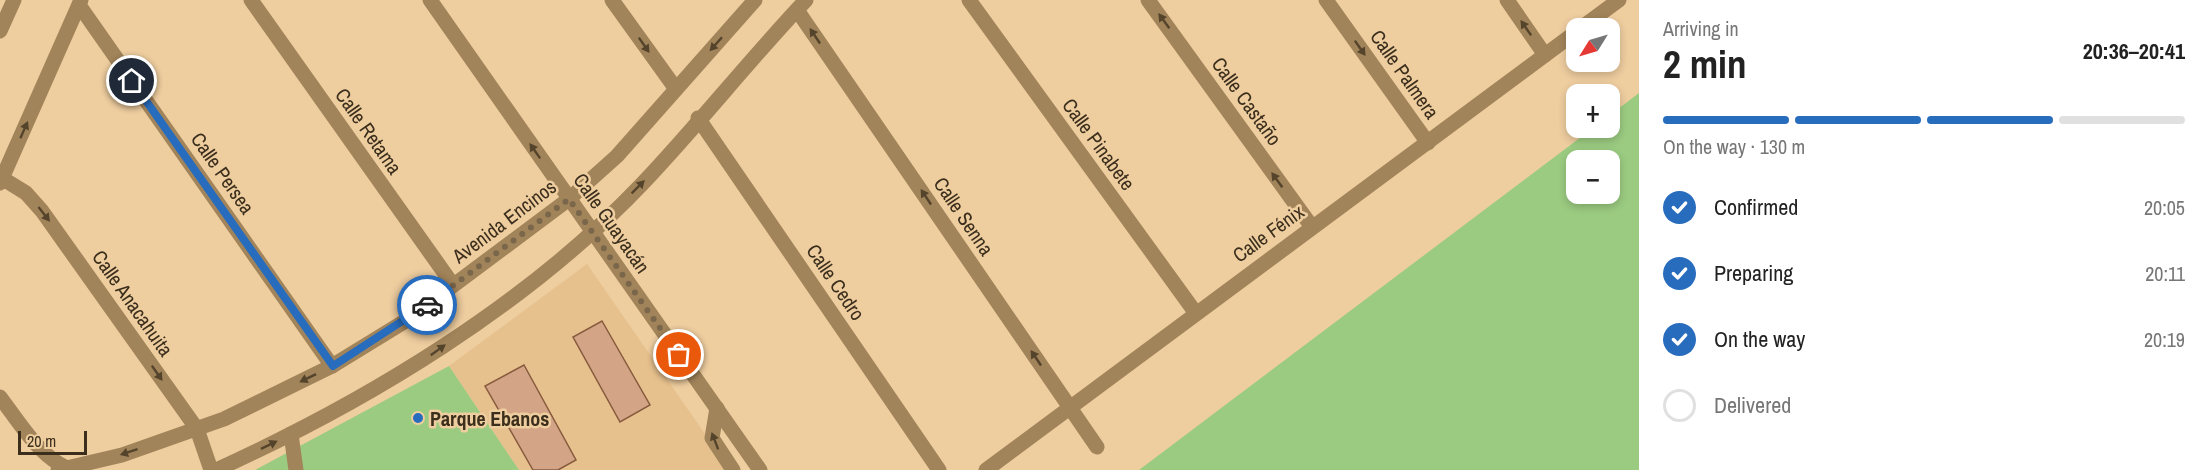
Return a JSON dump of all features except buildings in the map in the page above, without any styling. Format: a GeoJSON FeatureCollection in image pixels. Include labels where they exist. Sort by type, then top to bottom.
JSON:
{"type":"FeatureCollection","features":[{"type":"Feature","properties":{"kind":"street"},"geometry":{"type":"LineString","coordinates":[[0,31],[14,0]]}},
{"type":"Feature","properties":{"kind":"street","name":"Calle Retama"},"geometry":{"type":"LineString","coordinates":[[251,0],[453,285]]}},
{"type":"Feature","properties":{"kind":"street","name":"Calle Guayacán"},"geometry":{"type":"LineString","coordinates":[[430,0],[760,470]]}},
{"type":"Feature","properties":{"kind":"street"},"geometry":{"type":"LineString","coordinates":[[612,0],[676,89]]}},
{"type":"Feature","properties":{"kind":"street","name":"Avenida Encinos"},"geometry":{"type":"LineString","coordinates":[[63,469],[122,455],[224,419],[333,366],[407,320],[569,199],[617,156],[755,0]]}},
{"type":"Feature","properties":{"kind":"street","name":"Calle Pinabete"},"geometry":{"type":"LineString","coordinates":[[969,0],[1195,312]]}},
{"type":"Feature","properties":{"kind":"street","name":"Calle Castaño"},"geometry":{"type":"LineString","coordinates":[[1148,0],[1312,227]]}},
{"type":"Feature","properties":{"kind":"street","name":"Calle Palmera"},"geometry":{"type":"LineString","coordinates":[[1326,0],[1428,143]]}},
{"type":"Feature","properties":{"kind":"street"},"geometry":{"type":"LineString","coordinates":[[1507,0],[1545,55]]}},
{"type":"Feature","properties":{"kind":"street"},"geometry":{"type":"LineString","coordinates":[[1595,18],[1619,0]]}},
{"type":"Feature","properties":{"kind":"street"},"geometry":{"type":"LineString","coordinates":[[1,179],[80,2]]}},
{"type":"Feature","properties":{"kind":"street","name":"Calle Persea"},"geometry":{"type":"LineString","coordinates":[[80,2],[333,366]]}},
{"type":"Feature","properties":{"kind":"street"},"geometry":{"type":"LineString","coordinates":[[213,470],[291,434],[431,355],[534,279],[592,231],[643,183],[698,118],[802,5]]}},
{"type":"Feature","properties":{"kind":"street","name":"Calle Senna"},"geometry":{"type":"LineString","coordinates":[[802,5],[1097,447]]}},
{"type":"Feature","properties":{"kind":"street","name":"Calle Fénix"},"geometry":{"type":"LineString","coordinates":[[986,470],[1195,312],[1566,39]]}},
{"type":"Feature","properties":{"kind":"street","name":"Calle Cedro"},"geometry":{"type":"LineString","coordinates":[[698,118],[939,470]]}},
{"type":"Feature","properties":{"kind":"street","name":"Calle Anacahuita"},"geometry":{"type":"LineString","coordinates":[[1,179],[26,193],[42,211],[197,429],[213,470]]}},
{"type":"Feature","properties":{"kind":"street"},"geometry":{"type":"LineString","coordinates":[[0,397],[36,443],[63,469]]}},
{"type":"Feature","properties":{"kind":"street"},"geometry":{"type":"LineString","coordinates":[[717,408],[712,438],[733,470]]}},
{"type":"Feature","properties":{"kind":"street"},"geometry":{"type":"LineString","coordinates":[[291,434],[296,470]]}},
{"type":"Feature","properties":{"kind":"shaded area"},"geometry":{"type":"Polygon","coordinates":[[[587,264],[730,470],[519,470],[449,366],[587,264]]]}},
{"type":"Feature","properties":{"kind":"green space"},"geometry":{"type":"Polygon","coordinates":[[[1639,93],[1639,470],[1139,470],[1580,138],[1620,138],[1620,107],[1639,93]]]}},
{"type":"Feature","properties":{"kind":"green space","name":"Parque Ebanos"},"geometry":{"type":"Polygon","coordinates":[[[449,366],[519,470],[255,470],[449,366]]]}},
{"type":"Feature","properties":{"kind":"way so far"},"geometry":{"type":"LineString","coordinates":[[427,305],[569,199],[679,355]]}},
{"type":"Feature","properties":{"kind":"place","name":"Parque Ebanos"},"geometry":{"type":"Point","coordinates":[418,418]}},
{"type":"Feature","properties":{"kind":"route"},"geometry":{"type":"LineString","coordinates":[[132,81],[333,366],[427,305]]}}]}
